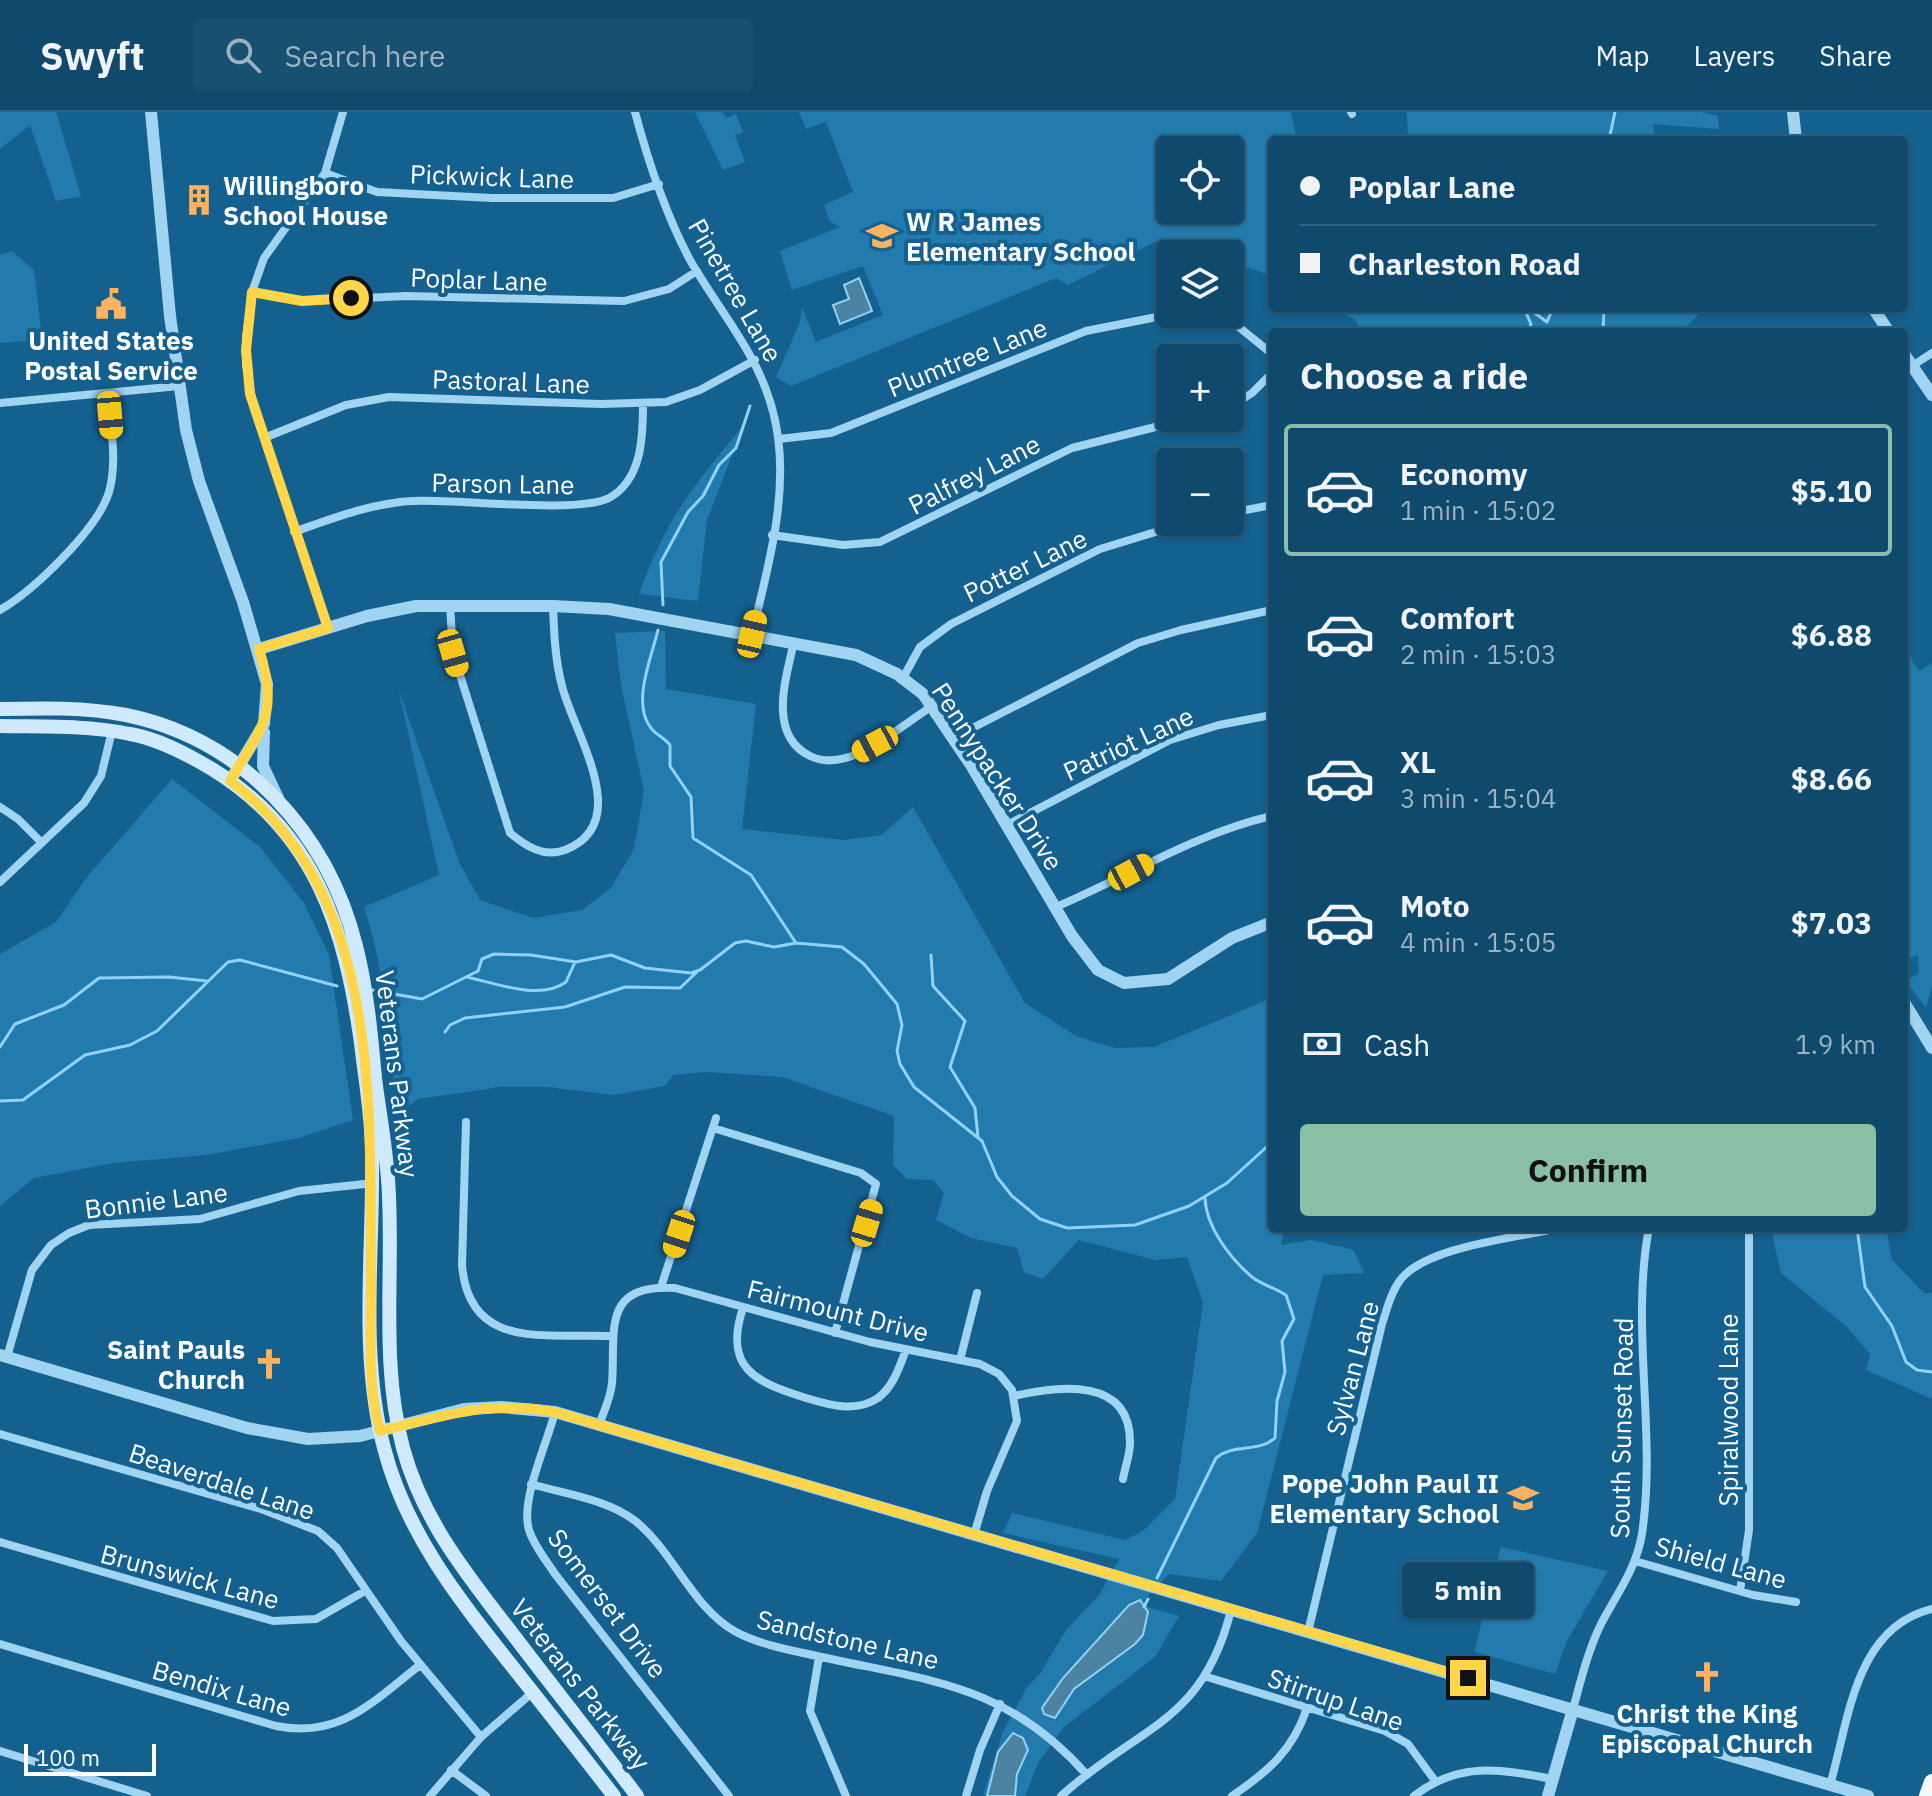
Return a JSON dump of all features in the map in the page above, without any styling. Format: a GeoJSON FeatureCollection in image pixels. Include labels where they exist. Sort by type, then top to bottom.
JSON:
{"type":"FeatureCollection","features":[{"type":"Feature","properties":{"kind":"highway"},"geometry":{"type":"LineString","coordinates":[[1927,1796],[1932,1782]]}},
{"type":"Feature","properties":{"kind":"main road","name":"Veterans Parkway"},"geometry":{"type":"LineString","coordinates":[[0,709],[68,708],[128,716],[185,734],[239,766],[280,801],[321,857],[337,890],[356,947],[388,1182],[389,1356],[398,1427],[422,1503],[451,1554],[637,1796]]}},
{"type":"Feature","properties":{"kind":"main road","name":"Veterans Parkway"},"geometry":{"type":"LineString","coordinates":[[0,726],[68,725],[132,734],[177,750],[230,781],[270,815],[308,863],[344,946],[368,1098],[372,1183],[371,1327],[376,1416],[403,1508],[431,1557],[614,1796]]}},
{"type":"Feature","properties":{"kind":"street"},"geometry":{"type":"LineString","coordinates":[[151,112],[179,386],[199,481],[259,649],[267,684],[263,766],[280,801]]}},
{"type":"Feature","properties":{"kind":"street"},"geometry":{"type":"LineString","coordinates":[[328,628],[264,438],[246,365],[252,292],[271,244],[325,173],[343,112]]}},
{"type":"Feature","properties":{"kind":"street","name":"Pinetree Lane"},"geometry":{"type":"LineString","coordinates":[[635,112],[659,184],[697,271],[755,360],[766,385],[779,439],[780,475],[772,535],[752,634]]}},
{"type":"Feature","properties":{"kind":"street"},"geometry":{"type":"LineString","coordinates":[[1793,112],[1796,136]]}},
{"type":"Feature","properties":{"kind":"street","name":"Pickwick Lane"},"geometry":{"type":"LineString","coordinates":[[325,173],[366,190],[491,198],[613,198],[659,184]]}},
{"type":"Feature","properties":{"kind":"street","name":"Poplar Lane"},"geometry":{"type":"LineString","coordinates":[[252,292],[302,301],[406,296],[624,301],[663,292],[697,271]]}},
{"type":"Feature","properties":{"kind":"street","name":"Plumtree Lane"},"geometry":{"type":"LineString","coordinates":[[779,439],[814,437],[842,430],[1075,335],[1156,317]]}},
{"type":"Feature","properties":{"kind":"street"},"geometry":{"type":"LineString","coordinates":[[1240,328],[1268,351]]}},
{"type":"Feature","properties":{"kind":"street"},"geometry":{"type":"LineString","coordinates":[[1912,366],[1932,353]]}},
{"type":"Feature","properties":{"kind":"street","name":"Pastoral Lane"},"geometry":{"type":"LineString","coordinates":[[264,438],[308,418],[375,399],[643,404],[689,395],[755,360]]}},
{"type":"Feature","properties":{"kind":"street"},"geometry":{"type":"LineString","coordinates":[[1908,360],[1932,395]]}},
{"type":"Feature","properties":{"kind":"street"},"geometry":{"type":"LineString","coordinates":[[1244,398],[1268,377]]}},
{"type":"Feature","properties":{"kind":"street"},"geometry":{"type":"LineString","coordinates":[[0,403],[179,386]]}},
{"type":"Feature","properties":{"kind":"street"},"geometry":{"type":"LineString","coordinates":[[0,610],[29,588],[101,511],[110,490],[113,458],[108,393]]}},
{"type":"Feature","properties":{"kind":"street","name":"Parson Lane"},"geometry":{"type":"LineString","coordinates":[[294,532],[370,506],[399,502],[471,500],[575,505],[598,502],[618,492],[635,466],[641,446],[643,404]]}},
{"type":"Feature","properties":{"kind":"street","name":"Palfrey Lane"},"geometry":{"type":"LineString","coordinates":[[772,535],[843,545],[880,542],[1072,448],[1156,427]]}},
{"type":"Feature","properties":{"kind":"street"},"geometry":{"type":"LineString","coordinates":[[1244,510],[1268,506]]}},
{"type":"Feature","properties":{"kind":"street","name":"Potter Lane"},"geometry":{"type":"LineString","coordinates":[[903,678],[920,647],[951,624],[1100,549],[1156,532]]}},
{"type":"Feature","properties":{"kind":"street"},"geometry":{"type":"LineString","coordinates":[[450,605],[453,653],[510,833],[528,848],[554,854],[588,837],[599,814],[598,789],[558,666],[553,606]]}},
{"type":"Feature","properties":{"kind":"street","name":"Pennypacker Drive"},"geometry":{"type":"LineString","coordinates":[[259,649],[399,608],[553,606],[609,609],[856,655],[903,678],[932,706],[1080,949],[1098,970],[1124,983],[1168,979],[1232,938],[1268,924]]}},
{"type":"Feature","properties":{"kind":"street"},"geometry":{"type":"LineString","coordinates":[[953,738],[1138,643],[1268,611]]}},
{"type":"Feature","properties":{"kind":"street"},"geometry":{"type":"LineString","coordinates":[[794,642],[783,700],[783,722],[793,742],[810,756],[831,761],[853,755],[932,706]]}},
{"type":"Feature","properties":{"kind":"street","name":"Patriot Lane"},"geometry":{"type":"LineString","coordinates":[[1007,825],[1170,740],[1219,725],[1268,716]]}},
{"type":"Feature","properties":{"kind":"street"},"geometry":{"type":"LineString","coordinates":[[230,781],[254,746],[264,724]]}},
{"type":"Feature","properties":{"kind":"street"},"geometry":{"type":"LineString","coordinates":[[0,882],[94,789],[101,776],[112,731]]}},
{"type":"Feature","properties":{"kind":"street"},"geometry":{"type":"LineString","coordinates":[[0,807],[18,819],[42,843]]}},
{"type":"Feature","properties":{"kind":"street"},"geometry":{"type":"LineString","coordinates":[[1056,907],[1193,840],[1234,824],[1268,817]]}},
{"type":"Feature","properties":{"kind":"street"},"geometry":{"type":"LineString","coordinates":[[1908,1012],[1932,1048]]}},
{"type":"Feature","properties":{"kind":"street"},"geometry":{"type":"LineString","coordinates":[[599,1425],[612,1380],[611,1336],[618,1313],[631,1296],[661,1287],[716,1118]]}},
{"type":"Feature","properties":{"kind":"street"},"geometry":{"type":"LineString","coordinates":[[466,1122],[462,1265],[465,1289],[473,1310],[482,1319],[504,1329],[611,1336]]}},
{"type":"Feature","properties":{"kind":"street"},"geometry":{"type":"LineString","coordinates":[[713,1128],[861,1173],[876,1184],[835,1333]]}},
{"type":"Feature","properties":{"kind":"street","name":"Bonnie Lane"},"geometry":{"type":"LineString","coordinates":[[4,1356],[32,1270],[51,1245],[69,1233],[89,1225],[200,1219],[312,1188],[388,1182]]}},
{"type":"Feature","properties":{"kind":"street","name":"Sylvan Lane"},"geometry":{"type":"LineString","coordinates":[[1308,1632],[1382,1324],[1394,1289],[1408,1272],[1438,1256],[1541,1232]]}},
{"type":"Feature","properties":{"kind":"street","name":"South Sunset Road"},"geometry":{"type":"LineString","coordinates":[[1573,1709],[1593,1644],[1635,1561],[1644,1506],[1644,1281],[1649,1232]]}},
{"type":"Feature","properties":{"kind":"street","name":"Spiralwood Lane"},"geometry":{"type":"LineString","coordinates":[[1740,1591],[1749,1530],[1749,1232]]}},
{"type":"Feature","properties":{"kind":"street","name":"Fairmount Drive"},"geometry":{"type":"LineString","coordinates":[[661,1287],[835,1333],[990,1368],[1006,1382],[1014,1396]]}},
{"type":"Feature","properties":{"kind":"street"},"geometry":{"type":"LineString","coordinates":[[960,1360],[977,1293]]}},
{"type":"Feature","properties":{"kind":"street"},"geometry":{"type":"LineString","coordinates":[[743,1308],[736,1341],[747,1370],[765,1385],[824,1403],[858,1406],[878,1398],[892,1383],[906,1350]]}},
{"type":"Feature","properties":{"kind":"street"},"geometry":{"type":"LineString","coordinates":[[4,1356],[275,1435],[324,1439],[380,1431],[482,1407],[555,1412],[1868,1796]]}},
{"type":"Feature","properties":{"kind":"street"},"geometry":{"type":"LineString","coordinates":[[974,1535],[990,1482],[1014,1431],[1017,1410],[1014,1396],[1074,1388],[1094,1391],[1113,1401],[1129,1429],[1130,1452],[1123,1479]]}},
{"type":"Feature","properties":{"kind":"street","name":"Somerset Drive"},"geometry":{"type":"LineString","coordinates":[[555,1412],[531,1484],[527,1516],[540,1551],[729,1796]]}},
{"type":"Feature","properties":{"kind":"street","name":"Beaverdale Lane"},"geometry":{"type":"LineString","coordinates":[[0,1434],[304,1524],[337,1548],[420,1665],[481,1737]]}},
{"type":"Feature","properties":{"kind":"street","name":"Sandstone Lane"},"geometry":{"type":"LineString","coordinates":[[531,1484],[590,1500],[625,1514],[646,1531],[722,1623],[760,1642],[942,1681],[1000,1704],[1059,1746],[1087,1775]]}},
{"type":"Feature","properties":{"kind":"street","name":"Brunswick Lane"},"geometry":{"type":"LineString","coordinates":[[0,1542],[273,1621],[316,1619],[365,1591]]}},
{"type":"Feature","properties":{"kind":"street","name":"Shield Lane"},"geometry":{"type":"LineString","coordinates":[[1635,1561],[1740,1591],[1796,1602]]}},
{"type":"Feature","properties":{"kind":"street"},"geometry":{"type":"LineString","coordinates":[[1830,1785],[1853,1696],[1868,1660],[1892,1630],[1932,1609]]}},
{"type":"Feature","properties":{"kind":"street"},"geometry":{"type":"LineString","coordinates":[[1061,1796],[1181,1708],[1207,1677],[1218,1655],[1231,1610]]}},
{"type":"Feature","properties":{"kind":"street","name":"Bendix Lane"},"geometry":{"type":"LineString","coordinates":[[0,1644],[276,1726],[302,1730],[340,1724],[420,1665]]}},
{"type":"Feature","properties":{"kind":"street"},"geometry":{"type":"LineString","coordinates":[[819,1657],[810,1711],[846,1796]]}},
{"type":"Feature","properties":{"kind":"street","name":"Stirrup Lane"},"geometry":{"type":"LineString","coordinates":[[1207,1677],[1398,1737],[1416,1753],[1436,1782]]}},
{"type":"Feature","properties":{"kind":"street"},"geometry":{"type":"LineString","coordinates":[[430,1796],[481,1737],[533,1692]]}},
{"type":"Feature","properties":{"kind":"street"},"geometry":{"type":"LineString","coordinates":[[966,1796],[987,1731],[1000,1704]]}},
{"type":"Feature","properties":{"kind":"street"},"geometry":{"type":"LineString","coordinates":[[1232,1796],[1283,1758],[1296,1738],[1307,1708]]}},
{"type":"Feature","properties":{"kind":"street"},"geometry":{"type":"LineString","coordinates":[[1548,1796],[1573,1709]]}},
{"type":"Feature","properties":{"kind":"street"},"geometry":{"type":"LineString","coordinates":[[0,1751],[147,1796]]}},
{"type":"Feature","properties":{"kind":"street"},"geometry":{"type":"LineString","coordinates":[[1414,1796],[1436,1782],[1473,1769],[1494,1768],[1552,1779]]}},
{"type":"Feature","properties":{"kind":"street"},"geometry":{"type":"LineString","coordinates":[[451,1770],[486,1796]]}},
{"type":"Feature","properties":{"kind":"shaded area"},"geometry":{"type":"Polygon","coordinates":[[[0,112],[56,112],[81,196],[56,201],[30,125],[0,149],[0,112]]]}},
{"type":"Feature","properties":{"kind":"shaded area"},"geometry":{"type":"Polygon","coordinates":[[[695,112],[723,112],[726,118],[736,114],[743,132],[735,135],[745,162],[723,170],[695,112]]]}},
{"type":"Feature","properties":{"kind":"shaded area","name":"W R James Elementary School"},"geometry":{"type":"Polygon","coordinates":[[[799,112],[1291,112],[1296,136],[1268,136],[1268,275],[1244,266],[1244,240],[1156,240],[1068,285],[1056,278],[791,386],[776,377],[800,322],[802,307],[816,342],[883,315],[863,266],[792,290],[780,251],[840,227],[830,222],[824,205],[853,192],[826,122],[806,129],[799,112]]]}},
{"type":"Feature","properties":{"kind":"shaded area"},"geometry":{"type":"Polygon","coordinates":[[[1407,112],[1702,112],[1718,116],[1719,129],[1653,124],[1654,136],[1408,136],[1407,112]]]}},
{"type":"Feature","properties":{"kind":"shaded area"},"geometry":{"type":"Polygon","coordinates":[[[12,251],[34,270],[42,340],[0,343],[0,255],[12,251]]]}},
{"type":"Feature","properties":{"kind":"shaded area"},"geometry":{"type":"Polygon","coordinates":[[[859,278],[872,311],[840,324],[833,305],[849,299],[844,285],[859,278]]]}},
{"type":"Feature","properties":{"kind":"shaded area"},"geometry":{"type":"Polygon","coordinates":[[[1341,312],[1701,312],[1685,328],[1360,328],[1355,319],[1341,312]]]}},
{"type":"Feature","properties":{"kind":"shaded area"},"geometry":{"type":"Polygon","coordinates":[[[744,425],[707,520],[698,601],[639,594],[649,567],[682,504],[744,425]]]}},
{"type":"Feature","properties":{"kind":"shaded area"},"geometry":{"type":"Polygon","coordinates":[[[665,631],[666,689],[756,704],[742,829],[845,840],[881,835],[913,807],[1025,1003],[1076,1036],[1115,1048],[1154,1047],[1268,1000],[1268,1232],[1284,1232],[1281,1245],[1311,1240],[1354,1250],[1364,1273],[1323,1275],[1257,1533],[1221,1581],[1169,1574],[1144,1600],[1148,1607],[1179,1616],[1155,1657],[1064,1727],[1038,1763],[1025,1796],[983,1796],[1002,1734],[1026,1689],[1041,1672],[1066,1630],[1100,1594],[1119,1559],[1003,1533],[1012,1513],[1125,1540],[1143,1531],[1175,1499],[1203,1303],[1187,1257],[1155,1260],[1079,1240],[1043,1279],[1024,1272],[1017,1248],[971,1238],[936,1220],[944,1193],[933,1180],[907,1179],[893,1165],[894,1116],[783,1077],[708,1072],[673,1075],[665,1086],[615,1095],[547,1087],[500,1087],[418,1099],[396,1115],[382,984],[364,907],[439,875],[399,691],[459,862],[480,900],[533,918],[582,910],[611,888],[634,849],[644,791],[621,685],[615,633],[665,631]]]}},
{"type":"Feature","properties":{"kind":"shaded area"},"geometry":{"type":"Polygon","coordinates":[[[1908,653],[1919,671],[1932,663],[1932,985],[1926,1008],[1908,984],[1908,980],[1919,973],[1918,955],[1908,959],[1908,653]]]}},
{"type":"Feature","properties":{"kind":"shaded area"},"geometry":{"type":"Polygon","coordinates":[[[172,779],[260,847],[304,903],[329,955],[353,1120],[299,1138],[206,1155],[114,1163],[34,1178],[0,1206],[0,954],[56,922],[87,877],[172,779]]]}},
{"type":"Feature","properties":{"kind":"shaded area"},"geometry":{"type":"Polygon","coordinates":[[[1772,1232],[1887,1232],[1892,1260],[1924,1293],[1932,1293],[1932,1399],[1866,1370],[1870,1354],[1847,1327],[1781,1273],[1772,1232]]]}},
{"type":"Feature","properties":{"kind":"shaded area"},"geometry":{"type":"Polygon","coordinates":[[[1501,1547],[1608,1571],[1567,1641],[1555,1674],[1474,1652],[1501,1547]]]}},
{"type":"Feature","properties":{"kind":"shaded area"},"geometry":{"type":"Polygon","coordinates":[[[1140,1600],[1148,1612],[1143,1635],[1074,1689],[1055,1718],[1044,1714],[1042,1708],[1063,1678],[1129,1605],[1140,1600]]]}},
{"type":"Feature","properties":{"kind":"shaded area"},"geometry":{"type":"Polygon","coordinates":[[[1013,1733],[1023,1738],[1028,1750],[1017,1774],[1015,1796],[987,1796],[998,1752],[1013,1733]]]}},
{"type":"Feature","properties":{"kind":"waterway"},"geometry":{"type":"LineString","coordinates":[[1610,136],[1615,112]]}},
{"type":"Feature","properties":{"kind":"waterway"},"geometry":{"type":"LineString","coordinates":[[1526,312],[1530,328]]}},
{"type":"Feature","properties":{"kind":"waterway"},"geometry":{"type":"LineString","coordinates":[[1533,312],[1547,322],[1551,312]]}},
{"type":"Feature","properties":{"kind":"waterway"},"geometry":{"type":"LineString","coordinates":[[1603,328],[1604,312]]}},
{"type":"Feature","properties":{"kind":"waterway"},"geometry":{"type":"LineString","coordinates":[[663,605],[661,562],[688,512],[703,496],[719,465],[736,448],[750,406]]}},
{"type":"Feature","properties":{"kind":"waterway"},"geometry":{"type":"LineString","coordinates":[[658,630],[643,693],[645,718],[670,745],[670,766],[691,797],[693,838],[751,875],[796,943]]}},
{"type":"Feature","properties":{"kind":"waterway"},"geometry":{"type":"LineString","coordinates":[[372,990],[422,999],[478,971],[482,959],[494,954],[531,955],[576,962],[611,955],[645,968],[691,973],[700,970],[735,943],[746,941],[774,947],[796,943],[842,947],[864,964],[897,1004],[902,1025],[897,1051],[900,1064],[914,1087],[982,1141],[997,1177],[1012,1196],[1040,1219],[1067,1228],[1135,1225],[1189,1206],[1227,1183],[1268,1146]]}},
{"type":"Feature","properties":{"kind":"waterway"},"geometry":{"type":"LineString","coordinates":[[931,955],[933,986],[965,1021],[950,1067],[975,1108],[978,1137]]}},
{"type":"Feature","properties":{"kind":"waterway"},"geometry":{"type":"LineString","coordinates":[[0,1101],[23,1100],[85,1055],[130,1045],[157,1031],[228,962],[240,960],[337,986]]}},
{"type":"Feature","properties":{"kind":"waterway"},"geometry":{"type":"LineString","coordinates":[[467,977],[517,989],[544,990],[566,982],[575,962]]}},
{"type":"Feature","properties":{"kind":"waterway"},"geometry":{"type":"LineString","coordinates":[[445,1032],[450,1025],[465,1018],[565,1007],[625,987],[680,988],[698,971]]}},
{"type":"Feature","properties":{"kind":"waterway"},"geometry":{"type":"LineString","coordinates":[[0,1047],[15,1024],[64,1005],[99,978],[169,977],[207,981]]}},
{"type":"Feature","properties":{"kind":"waterway"},"geometry":{"type":"LineString","coordinates":[[1157,1578],[1216,1458],[1223,1453],[1268,1443],[1275,1438],[1277,1401],[1285,1372],[1282,1341],[1294,1319],[1286,1295],[1252,1277],[1228,1251],[1210,1220],[1205,1198]]}},
{"type":"Feature","properties":{"kind":"waterway"},"geometry":{"type":"LineString","coordinates":[[1858,1232],[1865,1287],[1892,1326],[1906,1362],[1917,1370],[1932,1372]]}},
{"type":"Feature","properties":{"kind":"waterway"},"geometry":{"type":"LineString","coordinates":[[1144,1607],[1148,1599]]}},
{"type":"Feature","properties":{"kind":"place","name":"Willingboro School House"},"geometry":{"type":"Point","coordinates":[199,200]}},
{"type":"Feature","properties":{"kind":"place","name":"W R James Elementary School"},"geometry":{"type":"Point","coordinates":[882,236]}},
{"type":"Feature","properties":{"kind":"place","name":"United States Postal Service"},"geometry":{"type":"Point","coordinates":[111,304]}},
{"type":"Feature","properties":{"kind":"place","name":"Saint Pauls Church"},"geometry":{"type":"Point","coordinates":[269,1364]}},
{"type":"Feature","properties":{"kind":"place","name":"Pope John Paul II Elementary School"},"geometry":{"type":"Point","coordinates":[1523,1498]}},
{"type":"Feature","properties":{"kind":"place","name":"Christ the King Episcopal Church"},"geometry":{"type":"Point","coordinates":[1707,1677]}},
{"type":"Feature","properties":{"kind":"route"},"geometry":{"type":"LineString","coordinates":[[351,298],[302,301],[252,292],[246,350],[250,394],[328,628],[259,649],[267,684],[267,712],[260,736],[230,781],[270,815],[308,863],[332,913],[350,970],[371,1124],[371,1327],[376,1416],[380,1431],[482,1407],[555,1412],[1468,1678]]}}]}
